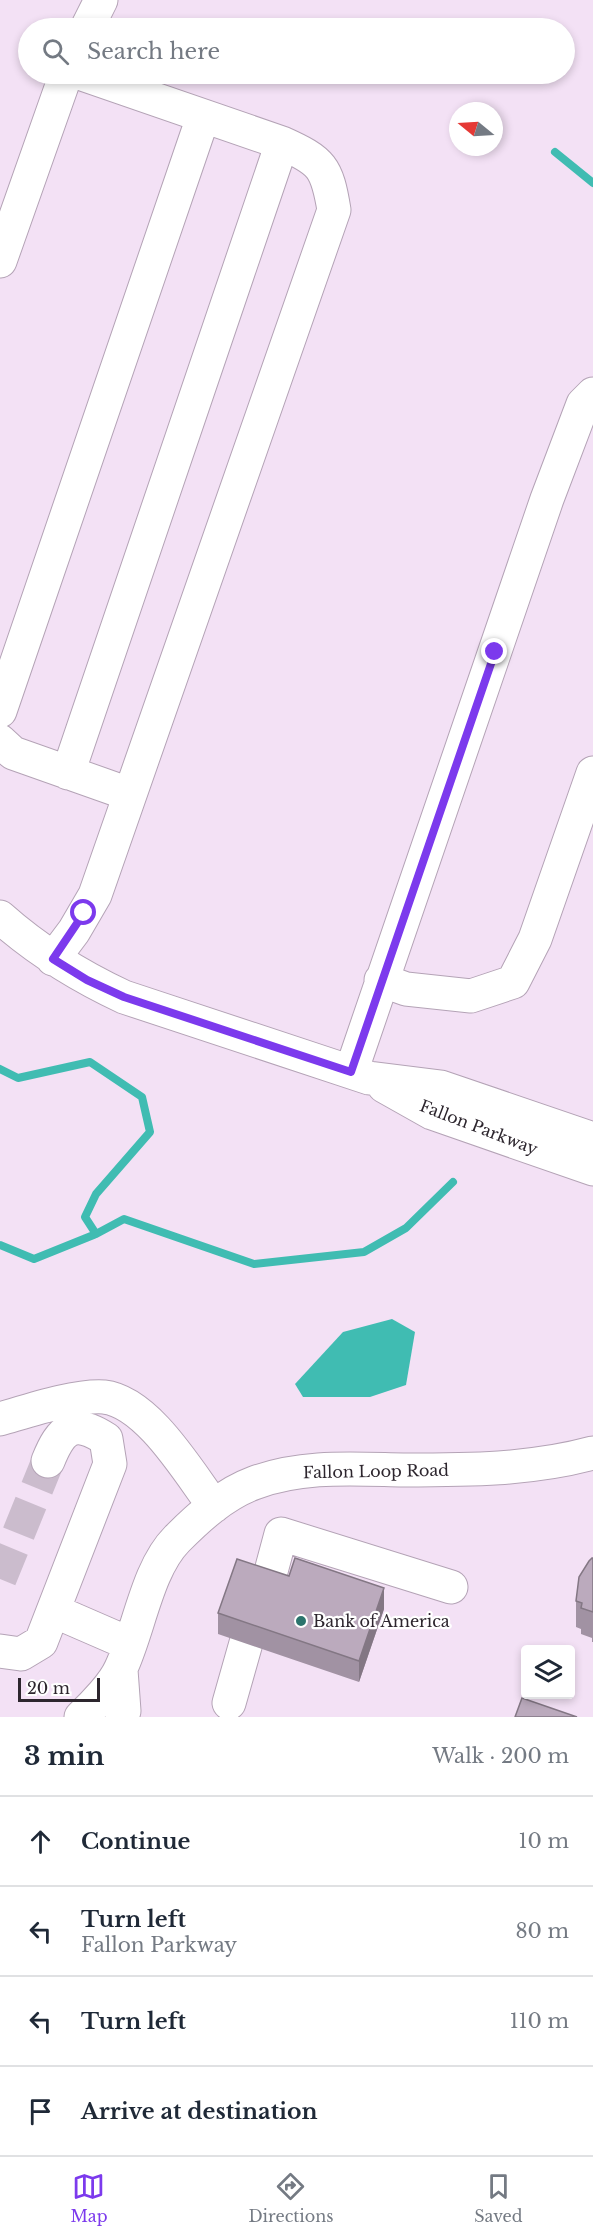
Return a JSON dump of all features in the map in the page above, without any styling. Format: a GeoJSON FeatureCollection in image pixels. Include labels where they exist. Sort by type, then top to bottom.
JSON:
{"type":"FeatureCollection","features":[{"type":"Feature","properties":{"kind":"street"},"geometry":{"type":"LineString","coordinates":[[75,18],[78,0]]}},
{"type":"Feature","properties":{"kind":"street"},"geometry":{"type":"LineString","coordinates":[[92,18],[101,0]]}},
{"type":"Feature","properties":{"kind":"street"},"geometry":{"type":"LineString","coordinates":[[0,261],[62,84]]}},
{"type":"Feature","properties":{"kind":"street"},"geometry":{"type":"LineString","coordinates":[[53,959],[74,932],[95,895],[334,210],[329,178],[310,156],[282,143],[110,84]]}},
{"type":"Feature","properties":{"kind":"street"},"geometry":{"type":"LineString","coordinates":[[0,711],[203,117]]}},
{"type":"Feature","properties":{"kind":"street"},"geometry":{"type":"LineString","coordinates":[[68,773],[282,143]]}},
{"type":"Feature","properties":{"kind":"street"},"geometry":{"type":"LineString","coordinates":[[360,1075],[381,980],[548,499],[583,404],[593,394]]}},
{"type":"Feature","properties":{"kind":"street"},"geometry":{"type":"LineString","coordinates":[[0,741],[13,753],[129,794]]}},
{"type":"Feature","properties":{"kind":"street"},"geometry":{"type":"LineString","coordinates":[[381,980],[406,989],[471,996],[513,982],[535,939],[593,773]]}},
{"type":"Feature","properties":{"kind":"street","name":"Fallon Parkway"},"geometry":{"type":"LineString","coordinates":[[0,917],[53,959],[87,980],[124,997],[360,1075],[432,1113],[593,1169]]}},
{"type":"Feature","properties":{"kind":"street","name":"Fallon Parkway"},"geometry":{"type":"LineString","coordinates":[[360,1075],[441,1087],[593,1139]]}},
{"type":"Feature","properties":{"kind":"street"},"geometry":{"type":"LineString","coordinates":[[0,1419],[83,1399],[103,1397],[126,1403],[155,1428],[214,1506]]}},
{"type":"Feature","properties":{"kind":"street"},"geometry":{"type":"LineString","coordinates":[[0,1651],[21,1654],[41,1642],[110,1464],[106,1439],[93,1430],[80,1426],[66,1431],[59,1437],[48,1461]]}},
{"type":"Feature","properties":{"kind":"street","name":"Fallon Loop Road"},"geometry":{"type":"LineString","coordinates":[[81,1717],[92,1707],[125,1657],[156,1571],[174,1541],[214,1506],[252,1484],[284,1473],[327,1469],[493,1469],[537,1465],[593,1453]]}},
{"type":"Feature","properties":{"kind":"street"},"geometry":{"type":"LineString","coordinates":[[266,1590],[281,1534],[451,1587]]}},
{"type":"Feature","properties":{"kind":"street"},"geometry":{"type":"LineString","coordinates":[[54,1611],[125,1657]]}},
{"type":"Feature","properties":{"kind":"street"},"geometry":{"type":"LineString","coordinates":[[229,1703],[246,1643]]}},
{"type":"Feature","properties":{"kind":"street","name":"Fallon Loop Road"},"geometry":{"type":"LineString","coordinates":[[122,1717],[125,1657]]}},
{"type":"Feature","properties":{"kind":"shaded area"},"geometry":{"type":"Polygon","coordinates":[[[392,1319],[415,1332],[406,1385],[370,1397],[303,1397],[295,1384],[343,1332],[392,1319]]]}},
{"type":"Feature","properties":{"kind":"building","name":"Bank of America"},"geometry":{"type":"Polygon","coordinates":[[[295,1558],[384,1588],[359,1661],[218,1613],[237,1559],[289,1576],[295,1558]]]}},
{"type":"Feature","properties":{"kind":"building"},"geometry":{"type":"Polygon","coordinates":[[[592,1558],[593,1612],[581,1608],[582,1603],[576,1601],[579,1577],[592,1558]]]}},
{"type":"Feature","properties":{"kind":"building"},"geometry":{"type":"Polygon","coordinates":[[[522,1699],[525,1699],[577,1717],[515,1717],[522,1699]]]}},
{"type":"Feature","properties":{"kind":"waterway"},"geometry":{"type":"LineString","coordinates":[[555,152],[593,183]]}},
{"type":"Feature","properties":{"kind":"waterway"},"geometry":{"type":"LineString","coordinates":[[0,1069],[18,1078],[90,1062],[142,1097],[150,1132],[96,1194],[85,1217],[96,1234]]}},
{"type":"Feature","properties":{"kind":"waterway"},"geometry":{"type":"LineString","coordinates":[[0,1245],[34,1259],[96,1234],[124,1219],[254,1264],[364,1252],[406,1228],[453,1182]]}},
{"type":"Feature","properties":{"kind":"tunnel"},"geometry":{"type":"LineString","coordinates":[[0,1579],[48,1461]]}},
{"type":"Feature","properties":{"kind":"place","name":"Bank of America"},"geometry":{"type":"Point","coordinates":[301,1621]}},
{"type":"Feature","properties":{"kind":"route"},"geometry":{"type":"LineString","coordinates":[[84,913],[74,932],[53,959],[87,980],[124,997],[183,1018],[351,1072],[359,1043],[495,652]]}}]}
